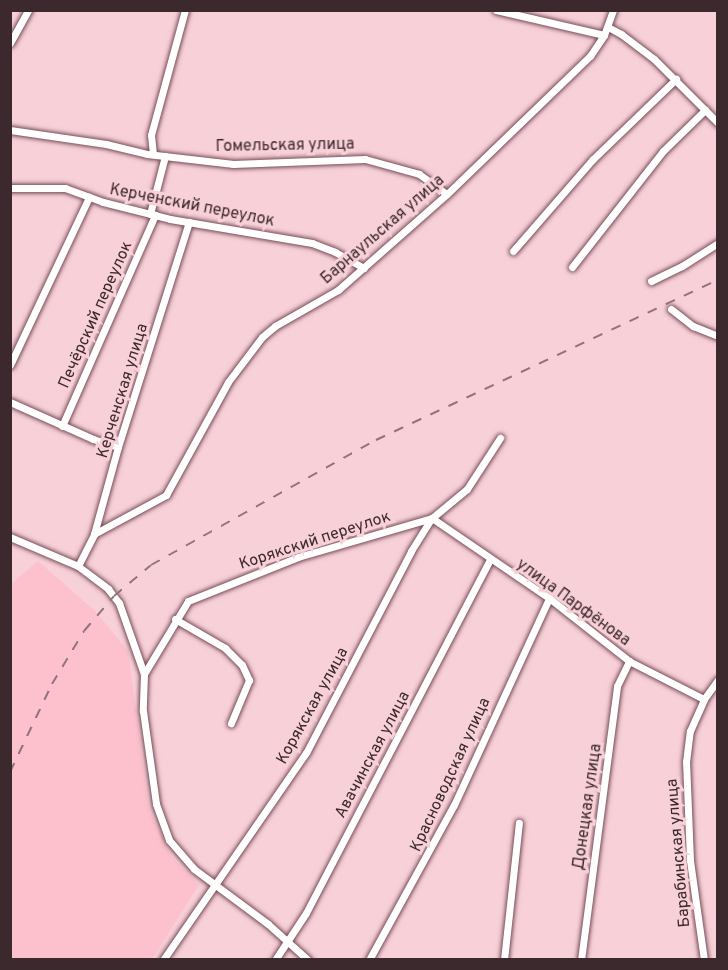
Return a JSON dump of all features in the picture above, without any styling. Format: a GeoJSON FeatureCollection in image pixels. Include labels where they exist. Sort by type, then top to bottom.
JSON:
{"type":"FeatureCollection","features":[{"type":"Feature","properties":{"kind":"street"},"geometry":{"type":"LineString","coordinates":[[10,43],[28,10]]}},
{"type":"Feature","properties":{"kind":"street"},"geometry":{"type":"LineString","coordinates":[[153,154],[151,135],[185,10]]}},
{"type":"Feature","properties":{"kind":"street"},"geometry":{"type":"LineString","coordinates":[[496,10],[606,31],[632,41],[676,79],[717,123]]}},
{"type":"Feature","properties":{"kind":"street","name":"Барнаульская улица"},"geometry":{"type":"LineString","coordinates":[[94,534],[166,495],[228,381],[257,343],[275,326],[330,296],[447,194],[590,56],[606,31],[613,10]]}},
{"type":"Feature","properties":{"kind":"street"},"geometry":{"type":"LineString","coordinates":[[513,251],[592,160],[676,79]]}},
{"type":"Feature","properties":{"kind":"street"},"geometry":{"type":"LineString","coordinates":[[572,267],[663,151],[705,110]]}},
{"type":"Feature","properties":{"kind":"street","name":"Гомельская улица"},"geometry":{"type":"LineString","coordinates":[[10,130],[98,142],[165,156],[233,164],[365,159],[419,174],[447,194]]}},
{"type":"Feature","properties":{"kind":"street","name":"Печёрский переулок"},"geometry":{"type":"LineString","coordinates":[[62,426],[152,214],[165,156]]}},
{"type":"Feature","properties":{"kind":"street","name":"Керченский переулок"},"geometry":{"type":"LineString","coordinates":[[10,188],[65,189],[152,214],[312,243],[364,268]]}},
{"type":"Feature","properties":{"kind":"street"},"geometry":{"type":"LineString","coordinates":[[10,365],[89,197]]}},
{"type":"Feature","properties":{"kind":"street","name":"Керченская улица"},"geometry":{"type":"LineString","coordinates":[[78,566],[94,534],[118,447],[189,222]]}},
{"type":"Feature","properties":{"kind":"street"},"geometry":{"type":"LineString","coordinates":[[651,280],[682,266],[717,243]]}},
{"type":"Feature","properties":{"kind":"street"},"geometry":{"type":"LineString","coordinates":[[671,309],[693,326],[717,336]]}},
{"type":"Feature","properties":{"kind":"street"},"geometry":{"type":"LineString","coordinates":[[10,402],[62,426],[118,447]]}},
{"type":"Feature","properties":{"kind":"street","name":"Корякский переулок"},"geometry":{"type":"LineString","coordinates":[[144,674],[175,619],[188,602],[255,572],[350,541],[432,518],[466,489],[500,438]]}},
{"type":"Feature","properties":{"kind":"street","name":"улица Парфёнова"},"geometry":{"type":"LineString","coordinates":[[432,518],[490,560],[549,598],[629,661],[704,699]]}},
{"type":"Feature","properties":{"kind":"street","name":"Корякская улица"},"geometry":{"type":"LineString","coordinates":[[163,960],[306,753],[411,551],[432,518]]}},
{"type":"Feature","properties":{"kind":"street"},"geometry":{"type":"LineString","coordinates":[[10,537],[78,566],[102,584],[119,603],[144,674],[143,711],[161,825],[179,855],[213,885],[241,903],[288,940],[308,960]]}},
{"type":"Feature","properties":{"kind":"street","name":"Авачинская улица"},"geometry":{"type":"LineString","coordinates":[[275,960],[324,879],[490,560]]}},
{"type":"Feature","properties":{"kind":"street","name":"Красноводская улица"},"geometry":{"type":"LineString","coordinates":[[369,960],[454,805],[549,598]]}},
{"type":"Feature","properties":{"kind":"street"},"geometry":{"type":"LineString","coordinates":[[175,619],[225,648],[242,665],[249,680],[231,723]]}},
{"type":"Feature","properties":{"kind":"street","name":"Донецкая улица"},"geometry":{"type":"LineString","coordinates":[[581,960],[617,686],[629,661]]}},
{"type":"Feature","properties":{"kind":"street","name":"Барабинская улица"},"geometry":{"type":"LineString","coordinates":[[704,960],[692,876],[685,782],[690,730],[704,699],[717,680]]}},
{"type":"Feature","properties":{"kind":"street"},"geometry":{"type":"LineString","coordinates":[[504,960],[519,823]]}},
{"type":"Feature","properties":{"kind":"shaded area"},"geometry":{"type":"Polygon","coordinates":[[[38,561],[95,611],[128,651],[149,808],[171,856],[199,885],[152,959],[11,959],[11,584],[38,561]]]}},
{"type":"Feature","properties":{"kind":"railway"},"geometry":{"type":"LineString","coordinates":[[10,772],[52,684],[84,631],[114,596],[151,565],[376,440],[718,280]]}}]}
